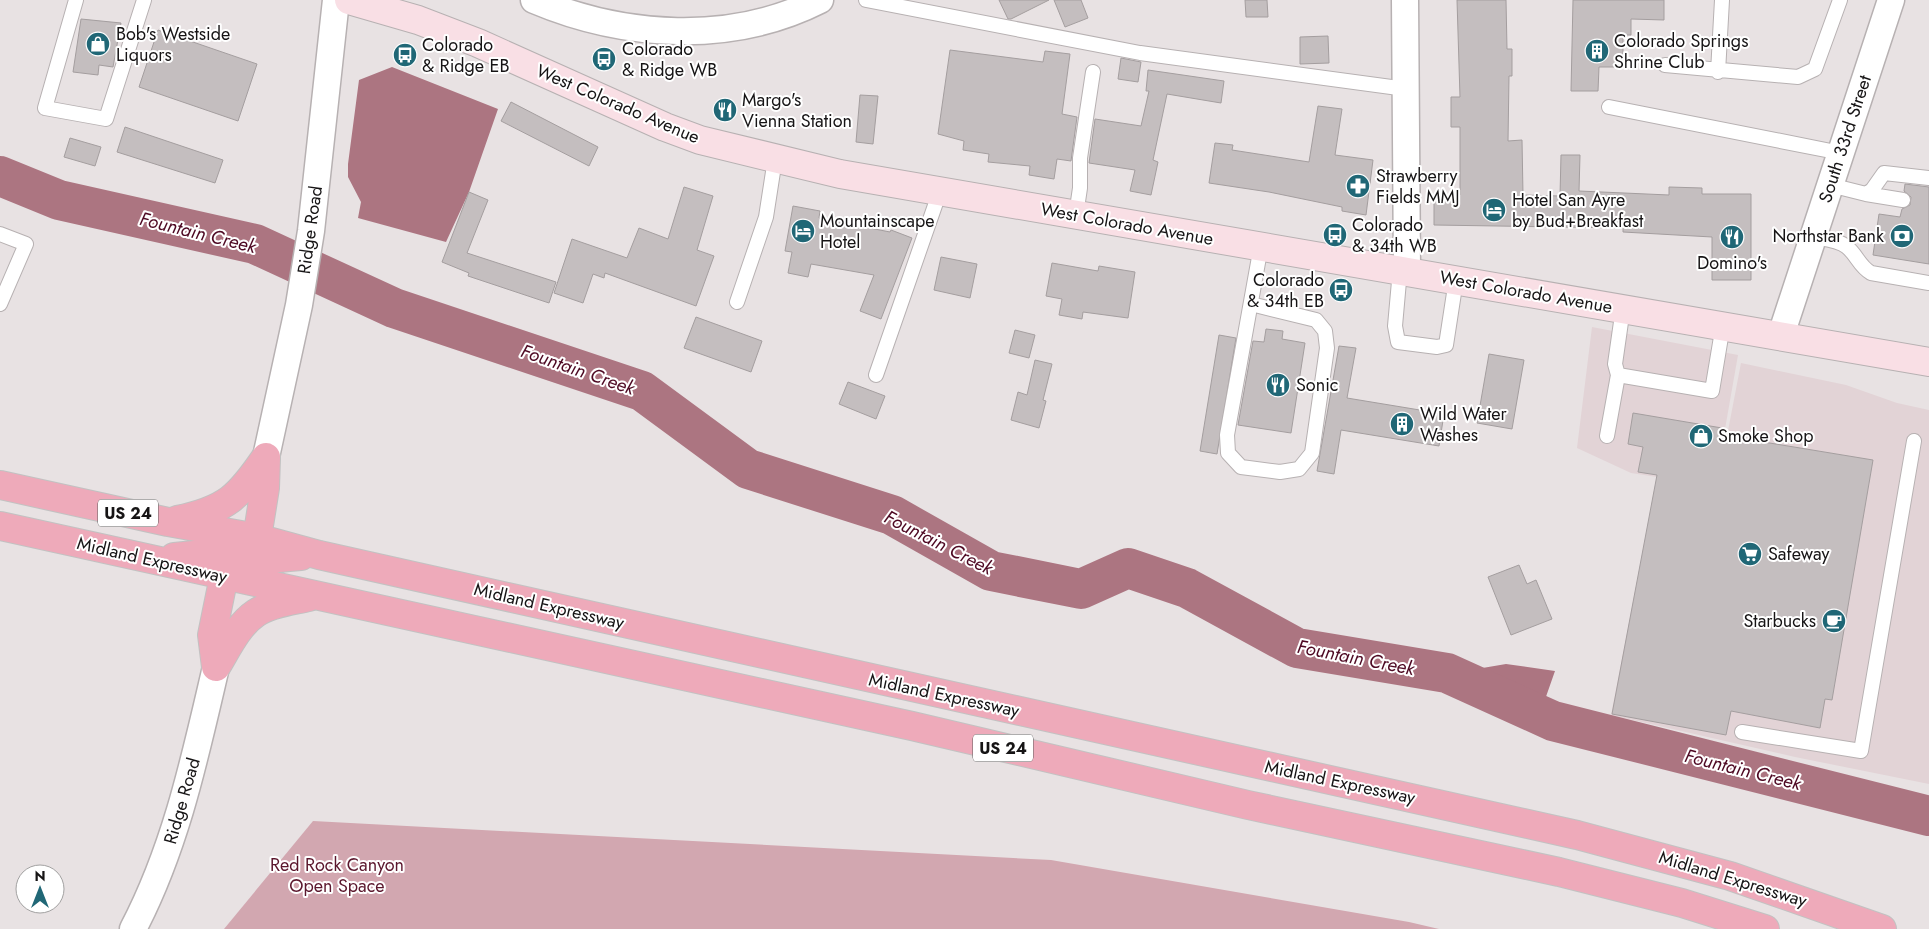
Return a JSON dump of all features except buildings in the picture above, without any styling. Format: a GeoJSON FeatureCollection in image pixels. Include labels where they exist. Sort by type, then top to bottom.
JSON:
{"type":"FeatureCollection","features":[{"type":"Feature","properties":{"kind":"highway"},"geometry":{"type":"LineString","coordinates":[[168,522],[205,514],[227,503],[246,486],[266,458]]}},
{"type":"Feature","properties":{"kind":"highway"},"geometry":{"type":"LineString","coordinates":[[144,558],[202,555],[234,548],[257,538],[265,488],[266,458]]}},
{"type":"Feature","properties":{"kind":"highway","name":"Midland Expressway"},"geometry":{"type":"LineString","coordinates":[[0,484],[168,522],[257,538],[319,555],[1577,835],[1730,876],[1882,929]]}},
{"type":"Feature","properties":{"kind":"highway","name":"Midland Expressway"},"geometry":{"type":"LineString","coordinates":[[0,526],[912,726],[1248,805],[1559,872],[1682,903],[1765,929]]}},
{"type":"Feature","properties":{"kind":"highway"},"geometry":{"type":"LineString","coordinates":[[216,667],[212,635],[224,576],[240,566],[264,560],[319,555]]}},
{"type":"Feature","properties":{"kind":"highway"},"geometry":{"type":"LineString","coordinates":[[216,667],[237,632],[256,613],[282,603],[314,596]]}},
{"type":"Feature","properties":{"kind":"main road","name":"West Colorado Avenue"},"geometry":{"type":"LineString","coordinates":[[349,0],[418,20],[478,42],[683,134],[775,159],[840,174],[1929,362]]}},
{"type":"Feature","properties":{"kind":"street","name":"Ridge Road"},"geometry":{"type":"LineString","coordinates":[[266,458],[299,304],[311,231],[336,0]]}},
{"type":"Feature","properties":{"kind":"street"},"geometry":{"type":"LineString","coordinates":[[534,0],[595,20],[634,28],[673,32],[714,31],[746,26],[779,17],[820,0]]}},
{"type":"Feature","properties":{"kind":"street"},"geometry":{"type":"LineString","coordinates":[[1403,271],[1406,90],[1405,0]]}},
{"type":"Feature","properties":{"kind":"street","name":"South 33rd Street"},"geometry":{"type":"LineString","coordinates":[[1781,335],[1891,0]]}},
{"type":"Feature","properties":{"kind":"street","name":"Ridge Road"},"geometry":{"type":"LineString","coordinates":[[134,929],[153,891],[184,804],[216,667]]}},
{"type":"Feature","properties":{"kind":"lane"},"geometry":{"type":"LineString","coordinates":[[76,0],[45,108],[106,119],[144,0]]}},
{"type":"Feature","properties":{"kind":"lane"},"geometry":{"type":"LineString","coordinates":[[866,0],[1140,53],[1406,90]]}},
{"type":"Feature","properties":{"kind":"lane"},"geometry":{"type":"LineString","coordinates":[[1718,72],[1722,0]]}},
{"type":"Feature","properties":{"kind":"lane"},"geometry":{"type":"LineString","coordinates":[[1665,66],[1718,72],[1798,77],[1814,69],[1840,0]]}},
{"type":"Feature","properties":{"kind":"lane"},"geometry":{"type":"LineString","coordinates":[[1076,215],[1080,188],[1080,158],[1093,72]]}},
{"type":"Feature","properties":{"kind":"lane"},"geometry":{"type":"LineString","coordinates":[[1609,107],[1841,153]]}},
{"type":"Feature","properties":{"kind":"lane"},"geometry":{"type":"LineString","coordinates":[[737,302],[766,217],[775,159]]}},
{"type":"Feature","properties":{"kind":"lane"},"geometry":{"type":"LineString","coordinates":[[1866,194],[1872,190],[1884,173],[1929,178]]}},
{"type":"Feature","properties":{"kind":"lane"},"geometry":{"type":"LineString","coordinates":[[1830,185],[1866,194],[1903,200]]}},
{"type":"Feature","properties":{"kind":"lane"},"geometry":{"type":"LineString","coordinates":[[876,375],[940,192]]}},
{"type":"Feature","properties":{"kind":"lane"},"geometry":{"type":"LineString","coordinates":[[0,234],[26,244],[0,304]]}},
{"type":"Feature","properties":{"kind":"lane"},"geometry":{"type":"LineString","coordinates":[[1813,237],[1843,244],[1864,269],[1871,273],[1929,283]]}},
{"type":"Feature","properties":{"kind":"lane"},"geometry":{"type":"LineString","coordinates":[[1251,304],[1316,320],[1325,331],[1328,348],[1312,453],[1299,469],[1280,472],[1241,467],[1228,453],[1227,434],[1261,246]]}},
{"type":"Feature","properties":{"kind":"lane"},"geometry":{"type":"LineString","coordinates":[[1403,271],[1395,326],[1398,342],[1437,347],[1446,345],[1456,280]]}},
{"type":"Feature","properties":{"kind":"lane"},"geometry":{"type":"LineString","coordinates":[[1607,436],[1618,376],[1615,364],[1623,308]]}},
{"type":"Feature","properties":{"kind":"lane"},"geometry":{"type":"LineString","coordinates":[[1618,376],[1712,391],[1723,325]]}},
{"type":"Feature","properties":{"kind":"lane"},"geometry":{"type":"LineString","coordinates":[[1742,732],[1861,751],[1914,441]]}},
{"type":"Feature","properties":{"kind":"shaded area"},"geometry":{"type":"Polygon","coordinates":[[[392,67],[498,109],[469,192],[446,242],[358,218],[361,202],[348,177],[348,164],[359,80],[392,67]]]}},
{"type":"Feature","properties":{"kind":"shaded area"},"geometry":{"type":"Polygon","coordinates":[[[1592,327],[1738,355],[1715,486],[1631,473],[1577,448],[1592,327]]]}},
{"type":"Feature","properties":{"kind":"shaded area"},"geometry":{"type":"Polygon","coordinates":[[[1741,363],[1846,385],[1897,403],[1929,410],[1929,784],[1795,757],[1611,715],[1657,478],[1717,488],[1741,363]]]}},
{"type":"Feature","properties":{"kind":"shaded area"},"geometry":{"type":"Polygon","coordinates":[[[1506,664],[1555,671],[1535,728],[1488,711],[1455,686],[1459,672],[1506,664]]]}},
{"type":"Feature","properties":{"kind":"green space","name":"Red Rock Canyon Open Space"},"geometry":{"type":"Polygon","coordinates":[[[313,821],[1051,860],[1409,922],[1439,929],[224,929],[313,821]]]}},
{"type":"Feature","properties":{"kind":"waterway","name":"Fountain Creek"},"geometry":{"type":"LineString","coordinates":[[0,176],[59,200],[255,244],[394,308],[642,391],[748,469],[892,515],[991,571],[1081,589],[1128,568],[1187,588],[1297,648],[1447,673],[1553,721],[1929,816]]}},
{"type":"Feature","properties":{"kind":"place","name":"Bob's Westside Liquors"},"geometry":{"type":"Point","coordinates":[98,44]}},
{"type":"Feature","properties":{"kind":"place","name":"Colorado Springs Shrine Club"},"geometry":{"type":"Point","coordinates":[1597,51]}},
{"type":"Feature","properties":{"kind":"place","name":"Colorado & Ridge EB"},"geometry":{"type":"Point","coordinates":[405,55]}},
{"type":"Feature","properties":{"kind":"place","name":"Colorado & Ridge WB"},"geometry":{"type":"Point","coordinates":[604,59]}},
{"type":"Feature","properties":{"kind":"place","name":"Margo's Vienna Station"},"geometry":{"type":"Point","coordinates":[725,110]}},
{"type":"Feature","properties":{"kind":"place","name":"Strawberry Fields MMJ"},"geometry":{"type":"Point","coordinates":[1358,186]}},
{"type":"Feature","properties":{"kind":"place","name":"Hotel San Ayre by Bud+Breakfast"},"geometry":{"type":"Point","coordinates":[1494,210]}},
{"type":"Feature","properties":{"kind":"place","name":"Mountainscape Hotel"},"geometry":{"type":"Point","coordinates":[803,231]}},
{"type":"Feature","properties":{"kind":"place","name":"Colorado & 34th WB"},"geometry":{"type":"Point","coordinates":[1335,235]}},
{"type":"Feature","properties":{"kind":"place","name":"Northstar Bank"},"geometry":{"type":"Point","coordinates":[1902,236]}},
{"type":"Feature","properties":{"kind":"place","name":"Domino's"},"geometry":{"type":"Point","coordinates":[1732,237]}},
{"type":"Feature","properties":{"kind":"place","name":"Colorado & 34th EB"},"geometry":{"type":"Point","coordinates":[1341,290]}},
{"type":"Feature","properties":{"kind":"place","name":"Sonic"},"geometry":{"type":"Point","coordinates":[1278,385]}},
{"type":"Feature","properties":{"kind":"place","name":"Wild Water Washes"},"geometry":{"type":"Point","coordinates":[1402,424]}},
{"type":"Feature","properties":{"kind":"place","name":"Smoke Shop"},"geometry":{"type":"Point","coordinates":[1701,436]}},
{"type":"Feature","properties":{"kind":"place","name":"Safeway"},"geometry":{"type":"Point","coordinates":[1750,554]}},
{"type":"Feature","properties":{"kind":"place","name":"Starbucks"},"geometry":{"type":"Point","coordinates":[1834,621]}}]}
